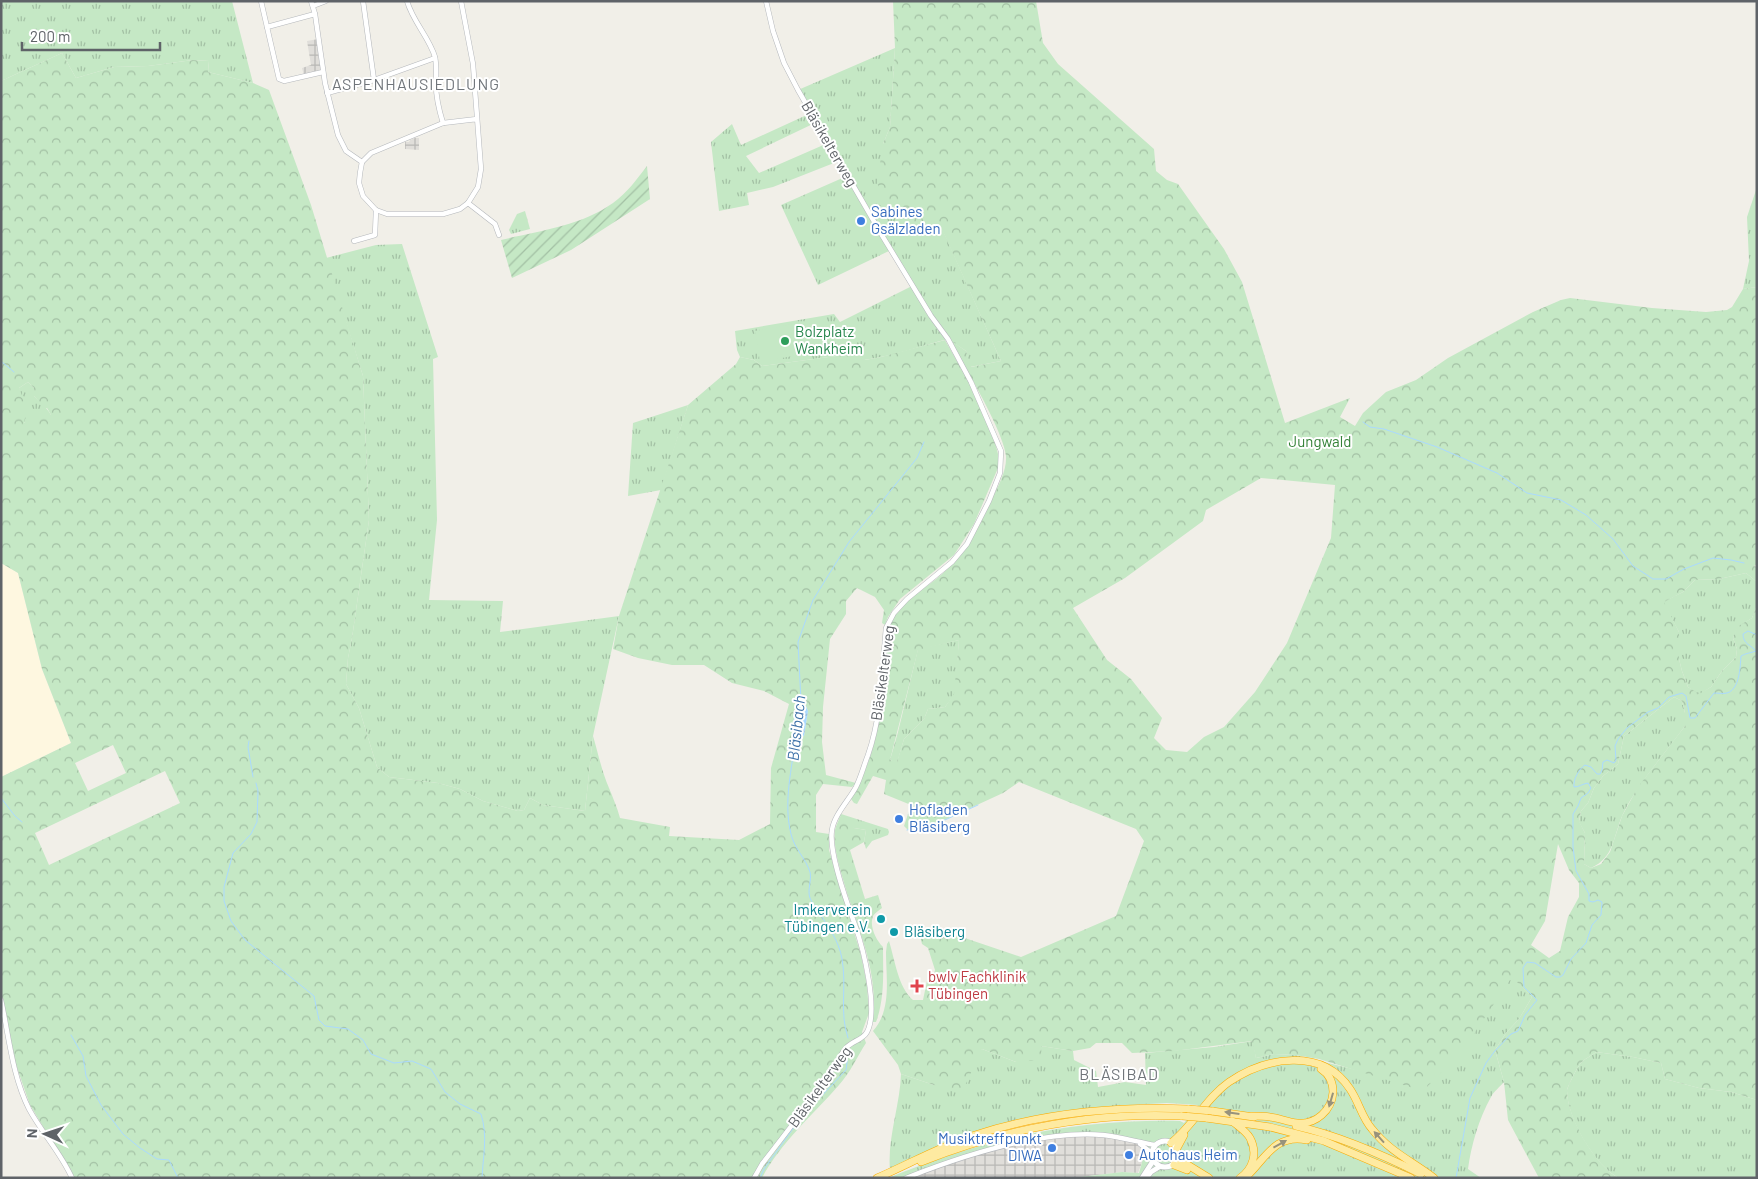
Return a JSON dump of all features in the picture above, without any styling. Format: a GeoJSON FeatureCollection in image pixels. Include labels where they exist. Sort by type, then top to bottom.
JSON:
{"type":"FeatureCollection","features":[{"type":"Feature","properties":{"kind":"highway"},"geometry":{"type":"LineString","coordinates":[[1174,1145],[1211,1098],[1228,1083],[1248,1071],[1267,1064],[1284,1060],[1308,1060],[1328,1068],[1341,1079],[1350,1090],[1370,1128],[1384,1144],[1434,1178]]}},
{"type":"Feature","properties":{"kind":"highway"},"geometry":{"type":"LineString","coordinates":[[877,1178],[969,1137],[1065,1115],[1111,1110],[1189,1109],[1212,1111],[1251,1116],[1270,1117],[1297,1123],[1307,1123],[1316,1120],[1329,1108],[1333,1098],[1331,1079],[1325,1071],[1316,1066],[1293,1062],[1278,1064],[1248,1074],[1231,1084],[1215,1099],[1184,1135],[1174,1145]]}},
{"type":"Feature","properties":{"kind":"highway"},"geometry":{"type":"LineString","coordinates":[[884,1178],[956,1150],[1038,1128],[1073,1121],[1117,1117],[1182,1116],[1232,1121],[1302,1134],[1345,1149],[1411,1178]]}},
{"type":"Feature","properties":{"kind":"highway"},"geometry":{"type":"LineString","coordinates":[[1251,1116],[1303,1127],[1343,1140],[1391,1159],[1428,1178]]}},
{"type":"Feature","properties":{"kind":"highway"},"geometry":{"type":"LineString","coordinates":[[1232,1121],[1250,1138],[1254,1152],[1251,1168],[1240,1178]]}},
{"type":"Feature","properties":{"kind":"highway"},"geometry":{"type":"LineString","coordinates":[[1246,1178],[1267,1153],[1282,1141],[1300,1139],[1345,1149]]}},
{"type":"Feature","properties":{"kind":"highway"},"geometry":{"type":"LineString","coordinates":[[1176,1162],[1202,1178]]}},
{"type":"Feature","properties":{"kind":"highway"},"geometry":{"type":"LineString","coordinates":[[1176,1162],[1209,1178]]}},
{"type":"Feature","properties":{"kind":"street"},"geometry":{"type":"LineString","coordinates":[[260,1],[278,76],[281,81],[323,72]]}},
{"type":"Feature","properties":{"kind":"street"},"geometry":{"type":"LineString","coordinates":[[326,1],[312,4],[327,94],[341,143],[351,155],[362,162]]}},
{"type":"Feature","properties":{"kind":"street"},"geometry":{"type":"LineString","coordinates":[[363,1],[374,80]]}},
{"type":"Feature","properties":{"kind":"street"},"geometry":{"type":"LineString","coordinates":[[408,1],[416,22],[431,46],[435,58],[438,105],[443,123]]}},
{"type":"Feature","properties":{"kind":"street"},"geometry":{"type":"LineString","coordinates":[[461,1],[473,64],[477,119],[480,180],[475,194],[468,203],[456,212],[443,214],[387,214],[376,210],[363,196],[359,183],[362,162],[371,153],[383,146],[443,123],[477,119]]}},
{"type":"Feature","properties":{"kind":"street","name":"Bläsikelterweg"},"geometry":{"type":"LineString","coordinates":[[754,1178],[762,1164],[832,1071],[848,1046],[859,1040],[868,1031],[872,1011],[868,974],[832,850],[831,830],[836,818],[856,786],[874,737],[879,710],[886,628],[889,620],[907,599],[952,562],[966,544],[989,501],[1000,473],[1002,461],[1001,451],[971,382],[948,339],[931,316],[864,206],[788,70],[773,32],[766,1]]}},
{"type":"Feature","properties":{"kind":"street"},"geometry":{"type":"LineString","coordinates":[[267,27],[315,14]]}},
{"type":"Feature","properties":{"kind":"street"},"geometry":{"type":"LineString","coordinates":[[327,94],[374,80],[435,58]]}},
{"type":"Feature","properties":{"kind":"street"},"geometry":{"type":"LineString","coordinates":[[468,203],[495,224],[499,235]]}},
{"type":"Feature","properties":{"kind":"street"},"geometry":{"type":"LineString","coordinates":[[354,241],[376,235],[376,210]]}},
{"type":"Feature","properties":{"kind":"street"},"geometry":{"type":"LineString","coordinates":[[1,1000],[13,1063],[28,1106],[40,1128],[62,1158],[72,1178]]}},
{"type":"Feature","properties":{"kind":"street"},"geometry":{"type":"LineString","coordinates":[[906,1178],[980,1152],[1058,1136],[1103,1135],[1155,1145],[1163,1141],[1174,1145],[1176,1162],[1167,1168],[1159,1167],[1153,1161],[1152,1153],[1155,1145]]}},
{"type":"Feature","properties":{"kind":"street"},"geometry":{"type":"LineString","coordinates":[[1139,1143],[1152,1153]]}},
{"type":"Feature","properties":{"kind":"street"},"geometry":{"type":"LineString","coordinates":[[1142,1178],[1153,1161]]}},
{"type":"Feature","properties":{"kind":"street"},"geometry":{"type":"LineString","coordinates":[[1146,1178],[1159,1167]]}},
{"type":"Feature","properties":{"kind":"shaded area"},"geometry":{"type":"Polygon","coordinates":[[[318,39],[323,72],[304,76],[302,68],[311,65],[307,41],[318,39]]]}},
{"type":"Feature","properties":{"kind":"shaded area"},"geometry":{"type":"Polygon","coordinates":[[[419,138],[419,150],[405,149],[405,142],[419,138]]]}},
{"type":"Feature","properties":{"kind":"shaded area"},"geometry":{"type":"Polygon","coordinates":[[[1,563],[18,573],[42,669],[71,743],[1,777],[1,563]]]}},
{"type":"Feature","properties":{"kind":"shaded area"},"geometry":{"type":"Polygon","coordinates":[[[1092,1135],[1139,1143],[1147,1149],[1138,1173],[1122,1172],[1072,1178],[906,1178],[958,1159],[1035,1140],[1092,1135]]]}},
{"type":"Feature","properties":{"kind":"green space"},"geometry":{"type":"Polygon","coordinates":[[[1,1],[232,1],[253,83],[208,72],[209,61],[193,60],[148,66],[114,67],[76,78],[62,53],[1,81],[1,1]]]}},
{"type":"Feature","properties":{"kind":"green space","name":"Jungwald"},"geometry":{"type":"Polygon","coordinates":[[[893,1],[1036,1],[1043,43],[1058,64],[1154,149],[1156,171],[1167,180],[1178,184],[1224,249],[1242,282],[1285,423],[1350,398],[1340,417],[1355,426],[1363,413],[1386,392],[1416,380],[1448,358],[1533,312],[1561,300],[1570,298],[1652,308],[1706,312],[1727,310],[1732,307],[1743,289],[1757,287],[1757,564],[1754,566],[1757,567],[1757,582],[1746,573],[1719,579],[1695,580],[1683,592],[1664,602],[1679,632],[1679,659],[1688,687],[1699,694],[1711,687],[1722,671],[1736,657],[1737,649],[1733,638],[1737,627],[1752,618],[1757,605],[1757,1100],[1731,1092],[1699,1088],[1665,1079],[1661,1063],[1596,1052],[1582,1062],[1577,1069],[1567,1089],[1568,1102],[1577,1127],[1592,1152],[1610,1172],[1619,1178],[1539,1178],[1508,1120],[1504,1082],[1495,1050],[1506,1033],[1519,1019],[1532,997],[1512,977],[1465,1047],[1422,1090],[1319,1059],[1274,1054],[1256,1058],[1252,1041],[1174,1051],[1132,1053],[1122,1043],[1096,1043],[1090,1048],[1073,1051],[1041,1046],[1042,1060],[1016,1062],[982,1049],[963,1090],[934,1085],[901,1074],[898,1065],[873,1031],[883,1013],[887,993],[886,952],[889,941],[900,981],[908,995],[913,1000],[923,1000],[927,981],[933,979],[935,970],[928,948],[922,944],[919,932],[947,932],[1021,957],[1116,916],[1144,841],[1136,829],[1019,782],[1003,793],[940,822],[908,830],[904,826],[911,805],[884,794],[886,780],[873,776],[857,804],[851,799],[871,756],[877,732],[882,698],[885,646],[891,622],[901,607],[942,574],[966,548],[977,530],[999,484],[1006,462],[1004,447],[995,425],[953,342],[966,351],[971,367],[1001,361],[941,227],[920,230],[903,224],[890,208],[877,183],[883,144],[890,127],[895,48],[893,1]],[[1261,478],[1206,510],[1203,521],[1125,578],[1073,608],[1107,660],[1131,679],[1162,718],[1154,738],[1166,750],[1187,752],[1204,737],[1224,727],[1255,692],[1287,643],[1331,538],[1335,485],[1261,478]],[[959,640],[918,650],[890,760],[897,762],[904,739],[924,719],[928,709],[945,707],[954,694],[959,640]],[[1674,697],[1624,736],[1618,764],[1603,776],[1594,788],[1588,803],[1581,811],[1579,821],[1585,833],[1584,864],[1591,868],[1601,864],[1610,852],[1622,816],[1638,787],[1685,726],[1685,713],[1682,701],[1674,697]],[[1558,844],[1545,921],[1531,945],[1549,958],[1560,951],[1568,917],[1579,897],[1579,883],[1569,870],[1558,844]]]}},
{"type":"Feature","properties":{"kind":"green space"},"geometry":{"type":"Polygon","coordinates":[[[895,48],[890,127],[883,144],[920,230],[941,226],[1001,361],[970,367],[966,351],[948,339],[864,360],[857,354],[851,354],[762,366],[754,360],[740,357],[737,350],[735,331],[834,314],[840,322],[912,286],[891,250],[818,285],[781,205],[847,176],[839,161],[773,187],[747,193],[749,205],[719,211],[711,142],[732,124],[741,145],[811,113],[798,90],[895,48]],[[817,122],[746,156],[759,173],[828,143],[817,122]]]}},
{"type":"Feature","properties":{"kind":"green space"},"geometry":{"type":"Polygon","coordinates":[[[62,53],[76,78],[114,67],[148,66],[193,60],[209,61],[208,72],[253,83],[269,90],[311,205],[363,376],[369,520],[348,658],[346,684],[359,708],[377,767],[389,777],[438,783],[460,789],[483,801],[518,811],[524,810],[530,798],[543,805],[585,811],[593,736],[604,776],[620,818],[670,827],[669,836],[739,840],[770,824],[771,768],[789,704],[764,691],[732,683],[704,665],[672,665],[638,658],[613,649],[619,616],[688,405],[736,364],[740,357],[754,360],[762,366],[851,354],[857,354],[865,360],[945,340],[969,382],[995,442],[999,458],[998,468],[974,524],[954,555],[900,599],[885,625],[882,623],[884,610],[875,597],[857,588],[846,601],[846,614],[830,639],[823,707],[822,742],[826,775],[856,783],[852,787],[823,784],[816,795],[816,832],[829,834],[829,850],[861,955],[867,985],[869,1013],[862,1032],[866,1043],[843,1080],[778,1153],[762,1178],[74,1178],[30,1105],[15,1062],[1,991],[1,777],[71,743],[42,669],[18,573],[1,563],[1,81],[62,53]],[[28,382],[19,388],[27,408],[24,423],[37,413],[51,415],[47,408],[41,409],[41,404],[34,396],[34,388],[28,382]],[[804,702],[797,714],[793,727],[794,735],[804,736],[808,711],[804,702]],[[113,745],[75,763],[88,791],[126,773],[113,745]],[[165,771],[35,833],[49,865],[180,803],[165,771]]]}},
{"type":"Feature","properties":{"kind":"green space"},"geometry":{"type":"Polygon","coordinates":[[[647,166],[650,199],[571,250],[512,278],[501,240],[559,227],[601,211],[623,195],[647,166]]]}},
{"type":"Feature","properties":{"kind":"green space"},"geometry":{"type":"Polygon","coordinates":[[[1757,187],[1757,287],[1743,289],[1749,261],[1747,217],[1757,187]]]}},
{"type":"Feature","properties":{"kind":"green space"},"geometry":{"type":"Polygon","coordinates":[[[525,211],[530,229],[511,234],[509,230],[517,214],[525,211]]]}},
{"type":"Feature","properties":{"kind":"green space"},"geometry":{"type":"Polygon","coordinates":[[[402,244],[438,357],[433,359],[437,520],[429,600],[503,601],[500,632],[619,616],[593,736],[585,811],[543,805],[530,798],[524,810],[518,811],[483,801],[460,789],[438,783],[389,777],[377,767],[359,708],[346,684],[348,658],[369,520],[363,376],[326,258],[376,245],[402,244]]]}},
{"type":"Feature","properties":{"kind":"green space","name":"Bolzplatz Wankheim"},"geometry":{"type":"Polygon","coordinates":[[[809,321],[814,352],[760,362],[755,331],[809,321]]]}},
{"type":"Feature","properties":{"kind":"green space"},"geometry":{"type":"Polygon","coordinates":[[[28,382],[34,388],[34,396],[51,415],[23,423],[19,388],[28,382]]]}},
{"type":"Feature","properties":{"kind":"green space"},"geometry":{"type":"Polygon","coordinates":[[[688,405],[661,490],[628,496],[633,423],[688,405]]]}},
{"type":"Feature","properties":{"kind":"green space"},"geometry":{"type":"Polygon","coordinates":[[[1746,573],[1757,582],[1757,605],[1752,618],[1738,627],[1733,638],[1737,649],[1736,657],[1722,671],[1711,687],[1699,695],[1688,687],[1679,659],[1679,632],[1663,602],[1683,592],[1695,580],[1719,579],[1746,573]]]}},
{"type":"Feature","properties":{"kind":"green space"},"geometry":{"type":"Polygon","coordinates":[[[959,640],[955,694],[945,707],[928,709],[924,719],[904,739],[897,763],[890,760],[918,649],[959,640]]]}},
{"type":"Feature","properties":{"kind":"green space"},"geometry":{"type":"Polygon","coordinates":[[[1674,697],[1682,701],[1685,713],[1685,726],[1629,802],[1609,852],[1605,858],[1591,868],[1584,864],[1585,833],[1579,822],[1581,811],[1588,803],[1594,788],[1603,776],[1618,764],[1624,736],[1674,697]]]}},
{"type":"Feature","properties":{"kind":"green space"},"geometry":{"type":"Polygon","coordinates":[[[841,814],[888,829],[888,835],[872,841],[866,849],[864,842],[866,830],[854,828],[840,816],[841,814]]]}},
{"type":"Feature","properties":{"kind":"green space"},"geometry":{"type":"Polygon","coordinates":[[[840,816],[853,823],[854,828],[866,830],[864,842],[850,850],[865,899],[878,895],[882,908],[873,916],[872,920],[874,933],[883,947],[882,994],[876,1022],[872,1022],[874,1004],[870,967],[836,853],[835,830],[840,816]]]}},
{"type":"Feature","properties":{"kind":"green space"},"geometry":{"type":"Polygon","coordinates":[[[1512,976],[1532,997],[1519,1019],[1506,1033],[1495,1050],[1504,1082],[1492,1095],[1479,1123],[1468,1169],[1481,1178],[1072,1178],[1122,1172],[1139,1173],[1146,1148],[1139,1143],[1118,1137],[1059,1137],[996,1148],[906,1178],[888,1178],[960,1152],[1031,1134],[1104,1123],[1180,1121],[1184,1123],[1198,1105],[1167,1103],[1113,1106],[1034,1117],[989,1127],[890,1171],[890,1146],[901,1074],[934,1085],[982,1049],[1016,1062],[1041,1046],[1073,1051],[1074,1060],[1096,1071],[1098,1087],[1125,1082],[1146,1085],[1145,1053],[1214,1047],[1253,1041],[1256,1058],[1274,1054],[1295,1055],[1427,1087],[1512,976]]]}},
{"type":"Feature","properties":{"kind":"green space"},"geometry":{"type":"Polygon","coordinates":[[[1596,1052],[1661,1063],[1665,1079],[1699,1088],[1731,1092],[1757,1100],[1757,1178],[1619,1178],[1610,1172],[1584,1140],[1568,1102],[1567,1089],[1577,1069],[1582,1062],[1596,1052]]]}},
{"type":"Feature","properties":{"kind":"water","name":"Bläsibach"},"geometry":{"type":"Polygon","coordinates":[[[804,701],[808,711],[804,736],[794,735],[793,724],[795,714],[799,703],[804,701]]]}},
{"type":"Feature","properties":{"kind":"waterway"},"geometry":{"type":"LineString","coordinates":[[2,362],[14,372]]}},
{"type":"Feature","properties":{"kind":"waterway"},"geometry":{"type":"LineString","coordinates":[[1363,422],[1370,427],[1384,429],[1437,447],[1497,473],[1527,493],[1561,500],[1586,515],[1613,539],[1633,566],[1653,579],[1666,579],[1684,569],[1713,558],[1744,563]]}},
{"type":"Feature","properties":{"kind":"waterway","name":"Bläsibach"},"geometry":{"type":"LineString","coordinates":[[801,702],[798,642],[813,600],[849,542],[917,458],[924,442]]}},
{"type":"Feature","properties":{"kind":"waterway"},"geometry":{"type":"LineString","coordinates":[[1456,1178],[1470,1098],[1486,1063],[1511,1034],[1518,1031],[1525,1015],[1537,1000],[1524,987],[1523,968],[1527,962],[1535,963],[1556,977],[1563,975],[1571,959],[1586,943],[1592,925],[1601,915],[1602,902],[1598,900],[1589,901],[1589,894],[1576,871],[1573,847],[1573,814],[1581,798],[1591,788],[1588,783],[1574,787],[1577,774],[1585,765],[1591,767],[1597,774],[1600,774],[1603,762],[1607,760],[1614,763],[1616,760],[1615,746],[1627,728],[1648,712],[1658,708],[1669,697],[1682,693],[1686,696],[1690,718],[1695,718],[1714,693],[1731,691],[1737,682],[1741,656],[1756,651],[1746,642],[1743,634],[1748,631],[1757,635]]}},
{"type":"Feature","properties":{"kind":"waterway","name":"Bläsibach"},"geometry":{"type":"LineString","coordinates":[[796,736],[788,797],[791,834],[810,872],[810,898],[833,934],[841,952],[844,979],[843,1009],[848,1038]]}},
{"type":"Feature","properties":{"kind":"waterway"},"geometry":{"type":"LineString","coordinates":[[249,741],[248,747],[253,777]]}},
{"type":"Feature","properties":{"kind":"waterway"},"geometry":{"type":"LineString","coordinates":[[256,783],[258,791],[257,822],[251,834],[233,853],[224,887],[224,901],[231,921],[245,940],[314,996],[319,1020],[325,1026],[348,1029],[363,1040],[371,1054],[394,1063],[412,1061],[431,1069],[445,1092],[460,1104],[481,1114],[485,1138],[482,1178]]}},
{"type":"Feature","properties":{"kind":"waterway"},"geometry":{"type":"LineString","coordinates":[[1,798],[22,822]]}},
{"type":"Feature","properties":{"kind":"waterway"},"geometry":{"type":"LineString","coordinates":[[907,830],[936,824],[978,805]]}},
{"type":"Feature","properties":{"kind":"waterway"},"geometry":{"type":"LineString","coordinates":[[71,1035],[83,1056],[86,1076],[101,1105],[123,1134],[140,1148],[157,1159],[169,1160],[178,1178]]}},
{"type":"Feature","properties":{"kind":"waterway","name":"Bläsibach"},"geometry":{"type":"LineString","coordinates":[[760,1178],[764,1169],[800,1119],[846,1070],[848,1055]]}},
{"type":"Feature","properties":{"kind":"place","name":"Sabines Gsälzladen"},"geometry":{"type":"Point","coordinates":[861,221]}},
{"type":"Feature","properties":{"kind":"place","name":"Bolzplatz Wankheim"},"geometry":{"type":"Point","coordinates":[785,341]}},
{"type":"Feature","properties":{"kind":"place","name":"Hofladen Bläsiberg"},"geometry":{"type":"Point","coordinates":[899,819]}},
{"type":"Feature","properties":{"kind":"place","name":"Imkerverein Tübingen e.V."},"geometry":{"type":"Point","coordinates":[881,919]}},
{"type":"Feature","properties":{"kind":"place","name":"Bläsiberg"},"geometry":{"type":"Point","coordinates":[894,932]}},
{"type":"Feature","properties":{"kind":"place","name":"bwlv Fachklinik Tübingen"},"geometry":{"type":"Point","coordinates":[917,986]}},
{"type":"Feature","properties":{"kind":"place","name":"Musiktreffpunkt DIWA"},"geometry":{"type":"Point","coordinates":[1052,1148]}},
{"type":"Feature","properties":{"kind":"place","name":"Autohaus Heim"},"geometry":{"type":"Point","coordinates":[1129,1155]}},
{"type":"Feature","properties":{"kind":"district","name":"ASPENHAUSIEDLUNG"},"geometry":{"type":"Point","coordinates":[416,84]}},
{"type":"Feature","properties":{"kind":"district","name":"BLÄSIBAD"},"geometry":{"type":"Point","coordinates":[1119,1074]}}]}
